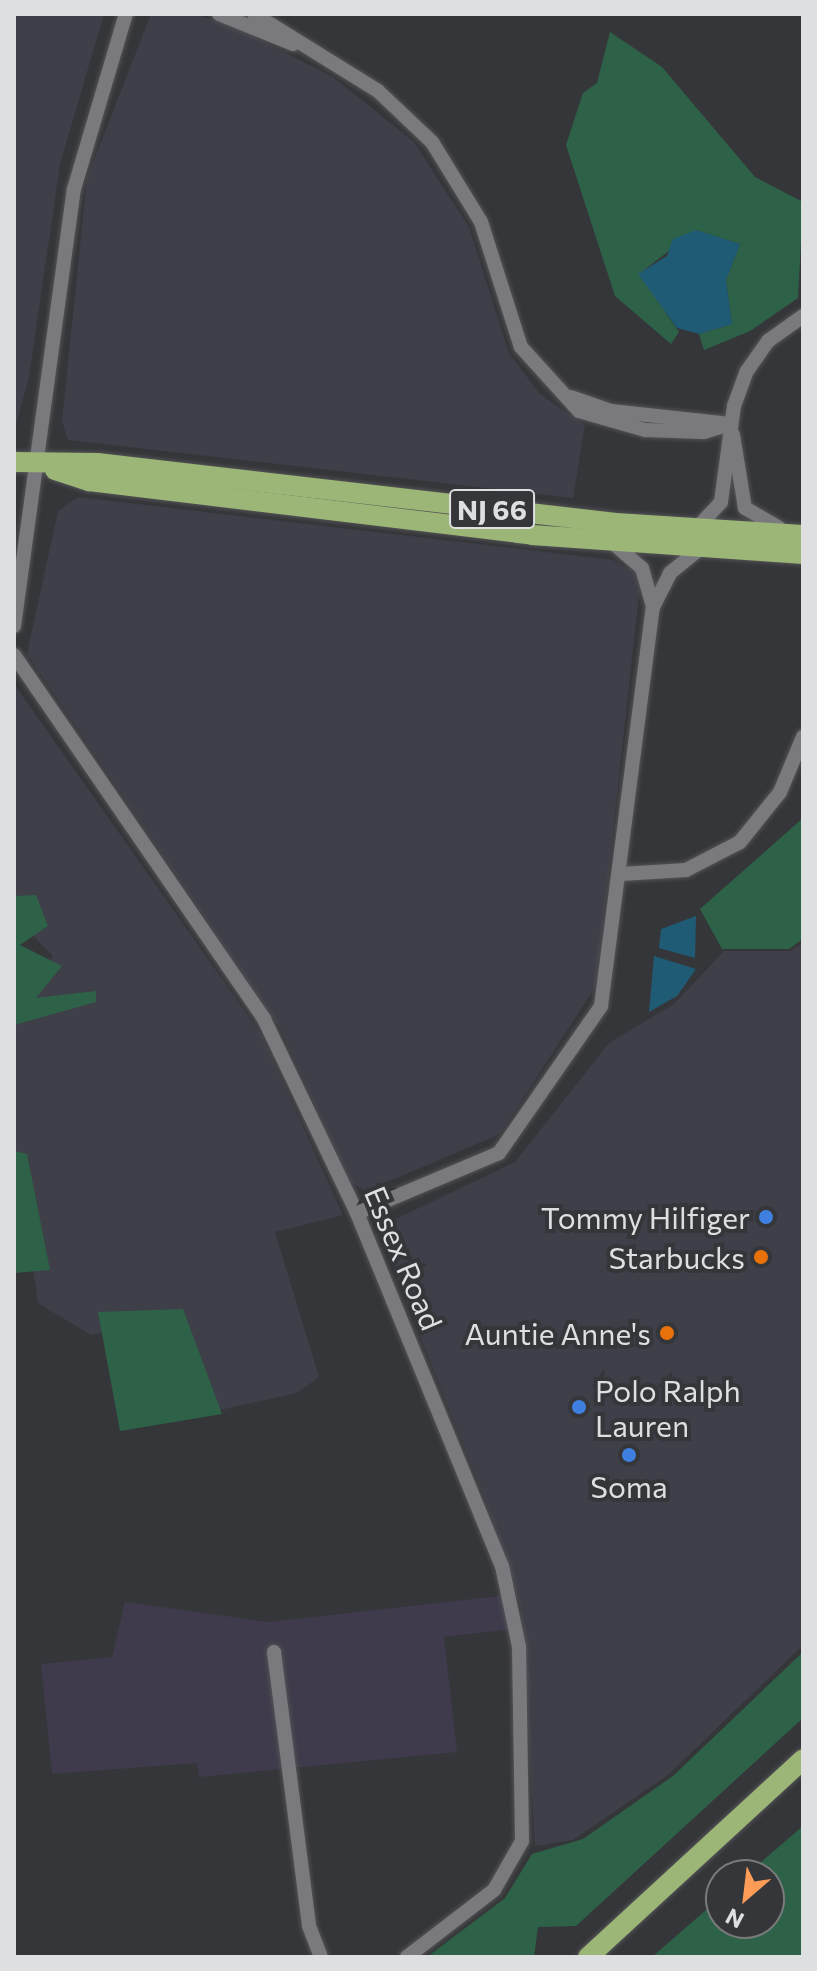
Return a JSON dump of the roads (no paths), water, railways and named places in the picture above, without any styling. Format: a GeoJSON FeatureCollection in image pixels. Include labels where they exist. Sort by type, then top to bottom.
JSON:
{"type":"FeatureCollection","features":[{"type":"Feature","properties":{"kind":"highway","name":"NJ 66"},"geometry":{"type":"LineString","coordinates":[[14,462],[40,465],[97,463],[803,554]]}},
{"type":"Feature","properties":{"kind":"highway","name":"NJ 66"},"geometry":{"type":"LineString","coordinates":[[40,465],[89,481],[613,543],[803,535]]}},
{"type":"Feature","properties":{"kind":"highway"},"geometry":{"type":"LineString","coordinates":[[588,1957],[803,1759]]}},
{"type":"Feature","properties":{"kind":"street"},"geometry":{"type":"LineString","coordinates":[[14,626],[40,465],[74,189],[126,14]]}},
{"type":"Feature","properties":{"kind":"street"},"geometry":{"type":"LineString","coordinates":[[219,14],[312,50]]}},
{"type":"Feature","properties":{"kind":"street"},"geometry":{"type":"LineString","coordinates":[[254,14],[393,102],[442,155],[488,239],[521,347],[556,390],[611,411],[731,424]]}},
{"type":"Feature","properties":{"kind":"street"},"geometry":{"type":"LineString","coordinates":[[357,1213],[491,1159],[514,1137],[604,998],[653,607],[670,573],[698,540],[721,502],[731,424],[751,362],[803,316]]}},
{"type":"Feature","properties":{"kind":"street"},"geometry":{"type":"LineString","coordinates":[[731,424],[745,508],[761,523],[803,535]]}},
{"type":"Feature","properties":{"kind":"street"},"geometry":{"type":"LineString","coordinates":[[613,543],[642,568],[653,607]]}},
{"type":"Feature","properties":{"kind":"street","name":"Essex Road"},"geometry":{"type":"LineString","coordinates":[[14,655],[264,1019],[357,1213],[495,1548],[519,1647],[525,1811],[519,1849],[487,1897],[407,1957]]}},
{"type":"Feature","properties":{"kind":"street"},"geometry":{"type":"LineString","coordinates":[[621,874],[686,870],[740,842],[780,792],[803,737]]}},
{"type":"Feature","properties":{"kind":"street"},"geometry":{"type":"LineString","coordinates":[[274,1652],[309,1926],[321,1957]]}},
{"type":"Feature","properties":{"kind":"water"},"geometry":{"type":"Polygon","coordinates":[[[696,230],[740,244],[726,280],[732,324],[699,334],[677,328],[638,274],[667,256],[673,239],[696,230]]]}},
{"type":"Feature","properties":{"kind":"water"},"geometry":{"type":"Polygon","coordinates":[[[696,916],[695,958],[659,948],[661,929],[696,916]]]}},
{"type":"Feature","properties":{"kind":"water"},"geometry":{"type":"Polygon","coordinates":[[[654,956],[696,969],[677,996],[649,1012],[654,956]]]}},
{"type":"Feature","properties":{"kind":"place","name":"Tommy Hilfiger"},"geometry":{"type":"Point","coordinates":[766,1217]}},
{"type":"Feature","properties":{"kind":"place","name":"Starbucks"},"geometry":{"type":"Point","coordinates":[761,1257]}},
{"type":"Feature","properties":{"kind":"place","name":"Auntie Anne's"},"geometry":{"type":"Point","coordinates":[667,1333]}},
{"type":"Feature","properties":{"kind":"place","name":"Polo Ralph Lauren"},"geometry":{"type":"Point","coordinates":[579,1407]}},
{"type":"Feature","properties":{"kind":"place","name":"Soma"},"geometry":{"type":"Point","coordinates":[629,1455]}}]}
